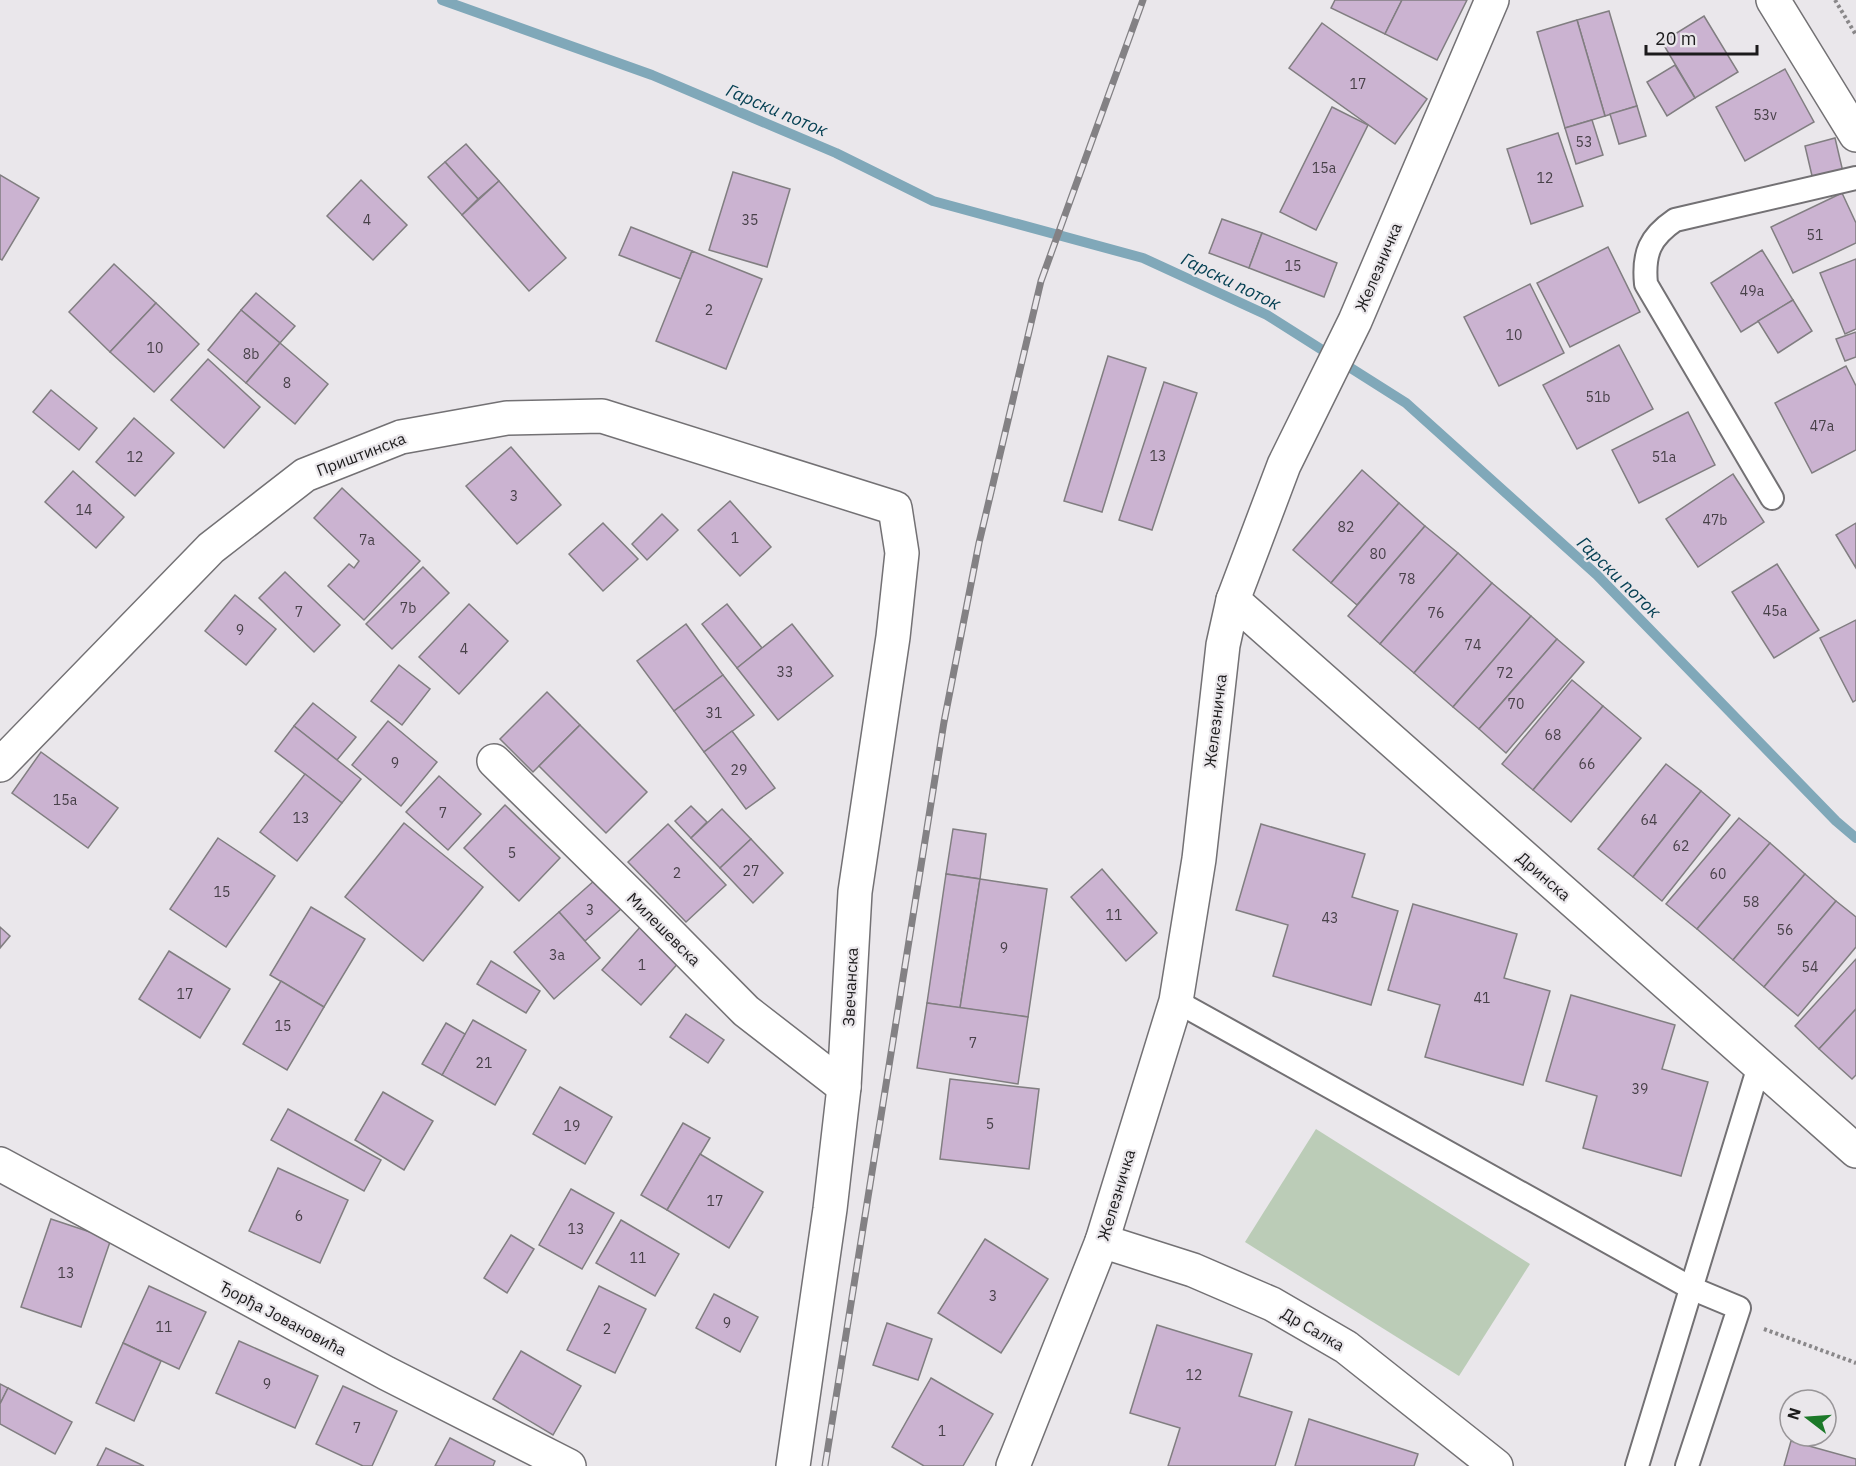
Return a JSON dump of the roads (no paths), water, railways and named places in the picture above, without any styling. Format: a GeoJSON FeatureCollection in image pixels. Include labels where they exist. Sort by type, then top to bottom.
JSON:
{"type":"FeatureCollection","features":[{"type":"Feature","properties":{"kind":"street","name":"Железничка"},"geometry":{"type":"LineString","coordinates":[[1013,1466],[1102,1242],[1176,1001],[1199,859],[1223,645],[1233,600],[1284,465],[1355,321],[1492,0]]}},
{"type":"Feature","properties":{"kind":"street"},"geometry":{"type":"LineString","coordinates":[[1773,0],[1856,135]]}},
{"type":"Feature","properties":{"kind":"street","name":"Приштинска"},"geometry":{"type":"LineString","coordinates":[[0,765],[211,548],[305,475],[400,437],[507,418],[602,416],[895,508]]}},
{"type":"Feature","properties":{"kind":"street","name":"Звечанска"},"geometry":{"type":"LineString","coordinates":[[793,1466],[830,1209],[844,1087],[855,892],[893,637],[902,553],[895,508]]}},
{"type":"Feature","properties":{"kind":"street","name":"Дринска"},"geometry":{"type":"LineString","coordinates":[[1233,600],[1856,1151]]}},
{"type":"Feature","properties":{"kind":"street","name":"Милешевска"},"geometry":{"type":"LineString","coordinates":[[494,761],[746,1011],[844,1087]]}},
{"type":"Feature","properties":{"kind":"street","name":"Ђорђа Јовановића"},"geometry":{"type":"LineString","coordinates":[[0,1164],[376,1368],[569,1466]]}},
{"type":"Feature","properties":{"kind":"street","name":"Др Салка"},"geometry":{"type":"LineString","coordinates":[[1102,1242],[1193,1270],[1272,1304],[1346,1347],[1496,1466]]}},
{"type":"Feature","properties":{"kind":"lane"},"geometry":{"type":"LineString","coordinates":[[1772,498],[1646,284],[1647,252],[1653,239],[1675,220],[1856,178]]}},
{"type":"Feature","properties":{"kind":"lane"},"geometry":{"type":"LineString","coordinates":[[1176,1001],[1691,1288],[1739,1308],[1687,1466]]}},
{"type":"Feature","properties":{"kind":"lane"},"geometry":{"type":"LineString","coordinates":[[1637,1466],[1759,1066]]}},
{"type":"Feature","properties":{"kind":"waterway","name":"Гарски поток"},"geometry":{"type":"LineString","coordinates":[[442,0],[652,75],[836,153],[933,201],[1143,258],[1267,315],[1406,403],[1597,575],[1836,821],[1856,838]]}},
{"type":"Feature","properties":{"kind":"railway"},"geometry":{"type":"LineString","coordinates":[[825,1466],[944,722],[979,543],[1041,281],[1143,0]]}}]}
